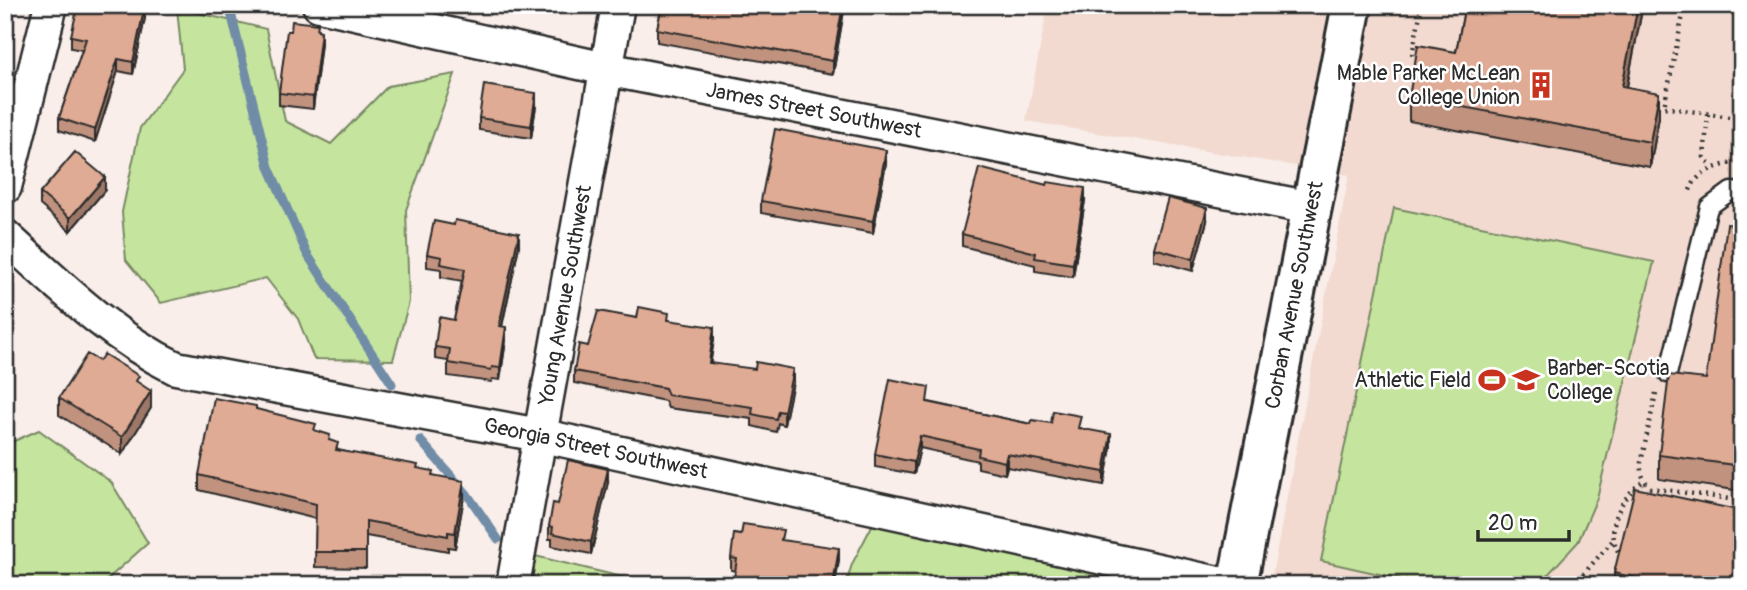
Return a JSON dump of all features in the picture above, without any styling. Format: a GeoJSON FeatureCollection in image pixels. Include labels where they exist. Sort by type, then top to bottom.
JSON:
{"type":"FeatureCollection","features":[{"type":"Feature","properties":{"kind":"street"},"geometry":{"type":"LineString","coordinates":[[5,187],[51,5]]}},
{"type":"Feature","properties":{"kind":"street","name":"James Street Southwest"},"geometry":{"type":"LineString","coordinates":[[319,5],[606,69],[1311,208]]}},
{"type":"Feature","properties":{"kind":"street","name":"Young Avenue Southwest"},"geometry":{"type":"LineString","coordinates":[[513,585],[618,5]]}},
{"type":"Feature","properties":{"kind":"street","name":"Corban Avenue Southwest"},"geometry":{"type":"LineString","coordinates":[[1237,585],[1352,5]]}},
{"type":"Feature","properties":{"kind":"street","name":"Georgia Street Southwest"},"geometry":{"type":"LineString","coordinates":[[5,236],[95,317],[138,349],[176,368],[539,435],[1227,585]]}},
{"type":"Feature","properties":{"kind":"lane"},"geometry":{"type":"LineString","coordinates":[[1668,374],[1709,207],[1731,191],[1742,192]]}},
{"type":"Feature","properties":{"kind":"path"},"geometry":{"type":"LineString","coordinates":[[1412,55],[1422,5]]}},
{"type":"Feature","properties":{"kind":"path"},"geometry":{"type":"LineString","coordinates":[[1685,5],[1664,107],[1739,118],[1741,161],[1712,167],[1693,181],[1685,204]]}},
{"type":"Feature","properties":{"kind":"path"},"geometry":{"type":"LineString","coordinates":[[1708,114],[1704,157],[1712,167]]}},
{"type":"Feature","properties":{"kind":"path"},"geometry":{"type":"LineString","coordinates":[[1668,374],[1657,391],[1641,462],[1640,471],[1644,481],[1651,488],[1737,499],[1735,514],[1742,515]]}},
{"type":"Feature","properties":{"kind":"path"},"geometry":{"type":"LineString","coordinates":[[1623,559],[1614,548],[1613,539],[1623,500],[1644,481]]}},
{"type":"Feature","properties":{"kind":"path"},"geometry":{"type":"LineString","coordinates":[[1694,504],[1696,494]]}},
{"type":"Feature","properties":{"kind":"path"},"geometry":{"type":"LineString","coordinates":[[1574,585],[1613,539]]}},
{"type":"Feature","properties":{"kind":"shaded area","name":"Barber-Scotia College"},"geometry":{"type":"Polygon","coordinates":[[[1048,5],[1742,5],[1742,585],[1270,585],[1349,175],[1026,121],[1048,5]]]}},
{"type":"Feature","properties":{"kind":"green space"},"geometry":{"type":"Polygon","coordinates":[[[177,8],[266,29],[285,121],[331,144],[388,86],[455,74],[406,210],[409,302],[393,360],[314,359],[298,319],[266,278],[161,303],[126,260],[122,212],[140,128],[183,69],[177,8]]]}},
{"type":"Feature","properties":{"kind":"green space","name":"Athletic Field"},"geometry":{"type":"Polygon","coordinates":[[[1394,208],[1654,262],[1597,498],[1578,542],[1543,580],[1533,585],[1428,585],[1321,561],[1394,208]]]}},
{"type":"Feature","properties":{"kind":"green space"},"geometry":{"type":"Polygon","coordinates":[[[39,430],[111,482],[148,543],[101,585],[5,585],[5,445],[39,430]]]}},
{"type":"Feature","properties":{"kind":"green space"},"geometry":{"type":"Polygon","coordinates":[[[875,520],[1115,573],[1111,585],[846,585],[852,564],[875,520]]]}},
{"type":"Feature","properties":{"kind":"green space"},"geometry":{"type":"Polygon","coordinates":[[[535,556],[634,580],[638,585],[532,585],[535,556]]]}},
{"type":"Feature","properties":{"kind":"building"},"geometry":{"type":"Polygon","coordinates":[[[78,5],[145,5],[133,62],[118,59],[95,130],[59,118],[86,39],[71,36],[78,5]]]}},
{"type":"Feature","properties":{"kind":"building"},"geometry":{"type":"Polygon","coordinates":[[[662,5],[843,5],[833,61],[657,29],[662,5]]]}},
{"type":"Feature","properties":{"kind":"building","name":"Mable Parker McLean College Union"},"geometry":{"type":"Polygon","coordinates":[[[1465,5],[1638,5],[1622,86],[1659,93],[1650,142],[1409,97],[1418,45],[1456,52],[1465,5]]]}},
{"type":"Feature","properties":{"kind":"building"},"geometry":{"type":"Polygon","coordinates":[[[292,21],[318,24],[317,30],[321,31],[313,97],[279,93],[287,31],[291,31],[292,21]]]}},
{"type":"Feature","properties":{"kind":"building"},"geometry":{"type":"Polygon","coordinates":[[[484,85],[536,93],[531,126],[479,118],[484,85]]]}},
{"type":"Feature","properties":{"kind":"building"},"geometry":{"type":"Polygon","coordinates":[[[775,129],[886,150],[873,221],[761,201],[775,129]]]}},
{"type":"Feature","properties":{"kind":"building"},"geometry":{"type":"Polygon","coordinates":[[[75,152],[105,177],[70,218],[40,193],[75,152]]]}},
{"type":"Feature","properties":{"kind":"building"},"geometry":{"type":"Polygon","coordinates":[[[979,168],[1047,185],[1048,182],[1085,188],[1073,264],[1035,258],[1036,253],[962,234],[979,168]]]}},
{"type":"Feature","properties":{"kind":"building"},"geometry":{"type":"Polygon","coordinates":[[[1168,198],[1207,208],[1193,259],[1154,248],[1168,198]]]}},
{"type":"Feature","properties":{"kind":"building"},"geometry":{"type":"Polygon","coordinates":[[[455,220],[519,233],[499,326],[506,327],[500,368],[492,367],[491,370],[448,363],[450,349],[435,347],[439,317],[454,320],[465,269],[441,264],[442,257],[427,254],[434,221],[454,225],[455,220]]]}},
{"type":"Feature","properties":{"kind":"building"},"geometry":{"type":"Polygon","coordinates":[[[1727,224],[1742,226],[1742,466],[1659,455],[1669,375],[1706,379],[1727,224]]]}},
{"type":"Feature","properties":{"kind":"building"},"geometry":{"type":"Polygon","coordinates":[[[639,307],[669,313],[668,320],[714,327],[709,363],[755,369],[756,362],[793,369],[784,412],[778,411],[776,419],[752,414],[753,407],[668,395],[665,388],[574,371],[579,344],[588,346],[598,311],[637,318],[639,307]]]}},
{"type":"Feature","properties":{"kind":"building"},"geometry":{"type":"Polygon","coordinates":[[[87,354],[99,361],[104,354],[139,376],[136,381],[151,391],[122,437],[59,398],[87,354]]]}},
{"type":"Feature","properties":{"kind":"building"},"geometry":{"type":"Polygon","coordinates":[[[890,379],[929,387],[927,402],[1031,424],[1032,420],[1051,423],[1053,411],[1081,416],[1078,428],[1111,434],[1104,472],[1007,454],[1005,462],[978,456],[979,449],[920,436],[914,462],[875,454],[890,379]]]}},
{"type":"Feature","properties":{"kind":"building"},"geometry":{"type":"Polygon","coordinates":[[[214,398],[256,406],[256,409],[316,424],[314,430],[330,435],[329,440],[338,443],[336,450],[418,465],[417,468],[433,471],[432,475],[464,481],[455,533],[448,532],[448,536],[366,521],[366,552],[315,552],[316,504],[199,475],[214,398]]]}},
{"type":"Feature","properties":{"kind":"building"},"geometry":{"type":"Polygon","coordinates":[[[568,460],[608,469],[591,542],[552,533],[553,527],[549,526],[553,503],[558,504],[568,460]]]}},
{"type":"Feature","properties":{"kind":"building"},"geometry":{"type":"Polygon","coordinates":[[[1635,488],[1742,511],[1742,585],[1667,585],[1614,573],[1635,488]]]}},
{"type":"Feature","properties":{"kind":"building"},"geometry":{"type":"Polygon","coordinates":[[[743,524],[783,530],[781,540],[839,548],[833,585],[733,585],[737,559],[731,558],[734,534],[741,535],[743,524]]]}},
{"type":"Feature","properties":{"kind":"waterway"},"geometry":{"type":"LineString","coordinates":[[231,13],[269,167],[307,254],[392,384]]}},
{"type":"Feature","properties":{"kind":"waterway"},"geometry":{"type":"LineString","coordinates":[[420,440],[467,494],[498,539]]}},
{"type":"Feature","properties":{"kind":"place","name":"Mable Parker McLean College Union"},"geometry":{"type":"Point","coordinates":[1541,85]}},
{"type":"Feature","properties":{"kind":"place","name":"Athletic Field"},"geometry":{"type":"Point","coordinates":[1492,380]}},
{"type":"Feature","properties":{"kind":"place","name":"Barber-Scotia College"},"geometry":{"type":"Point","coordinates":[1526,380]}}]}
